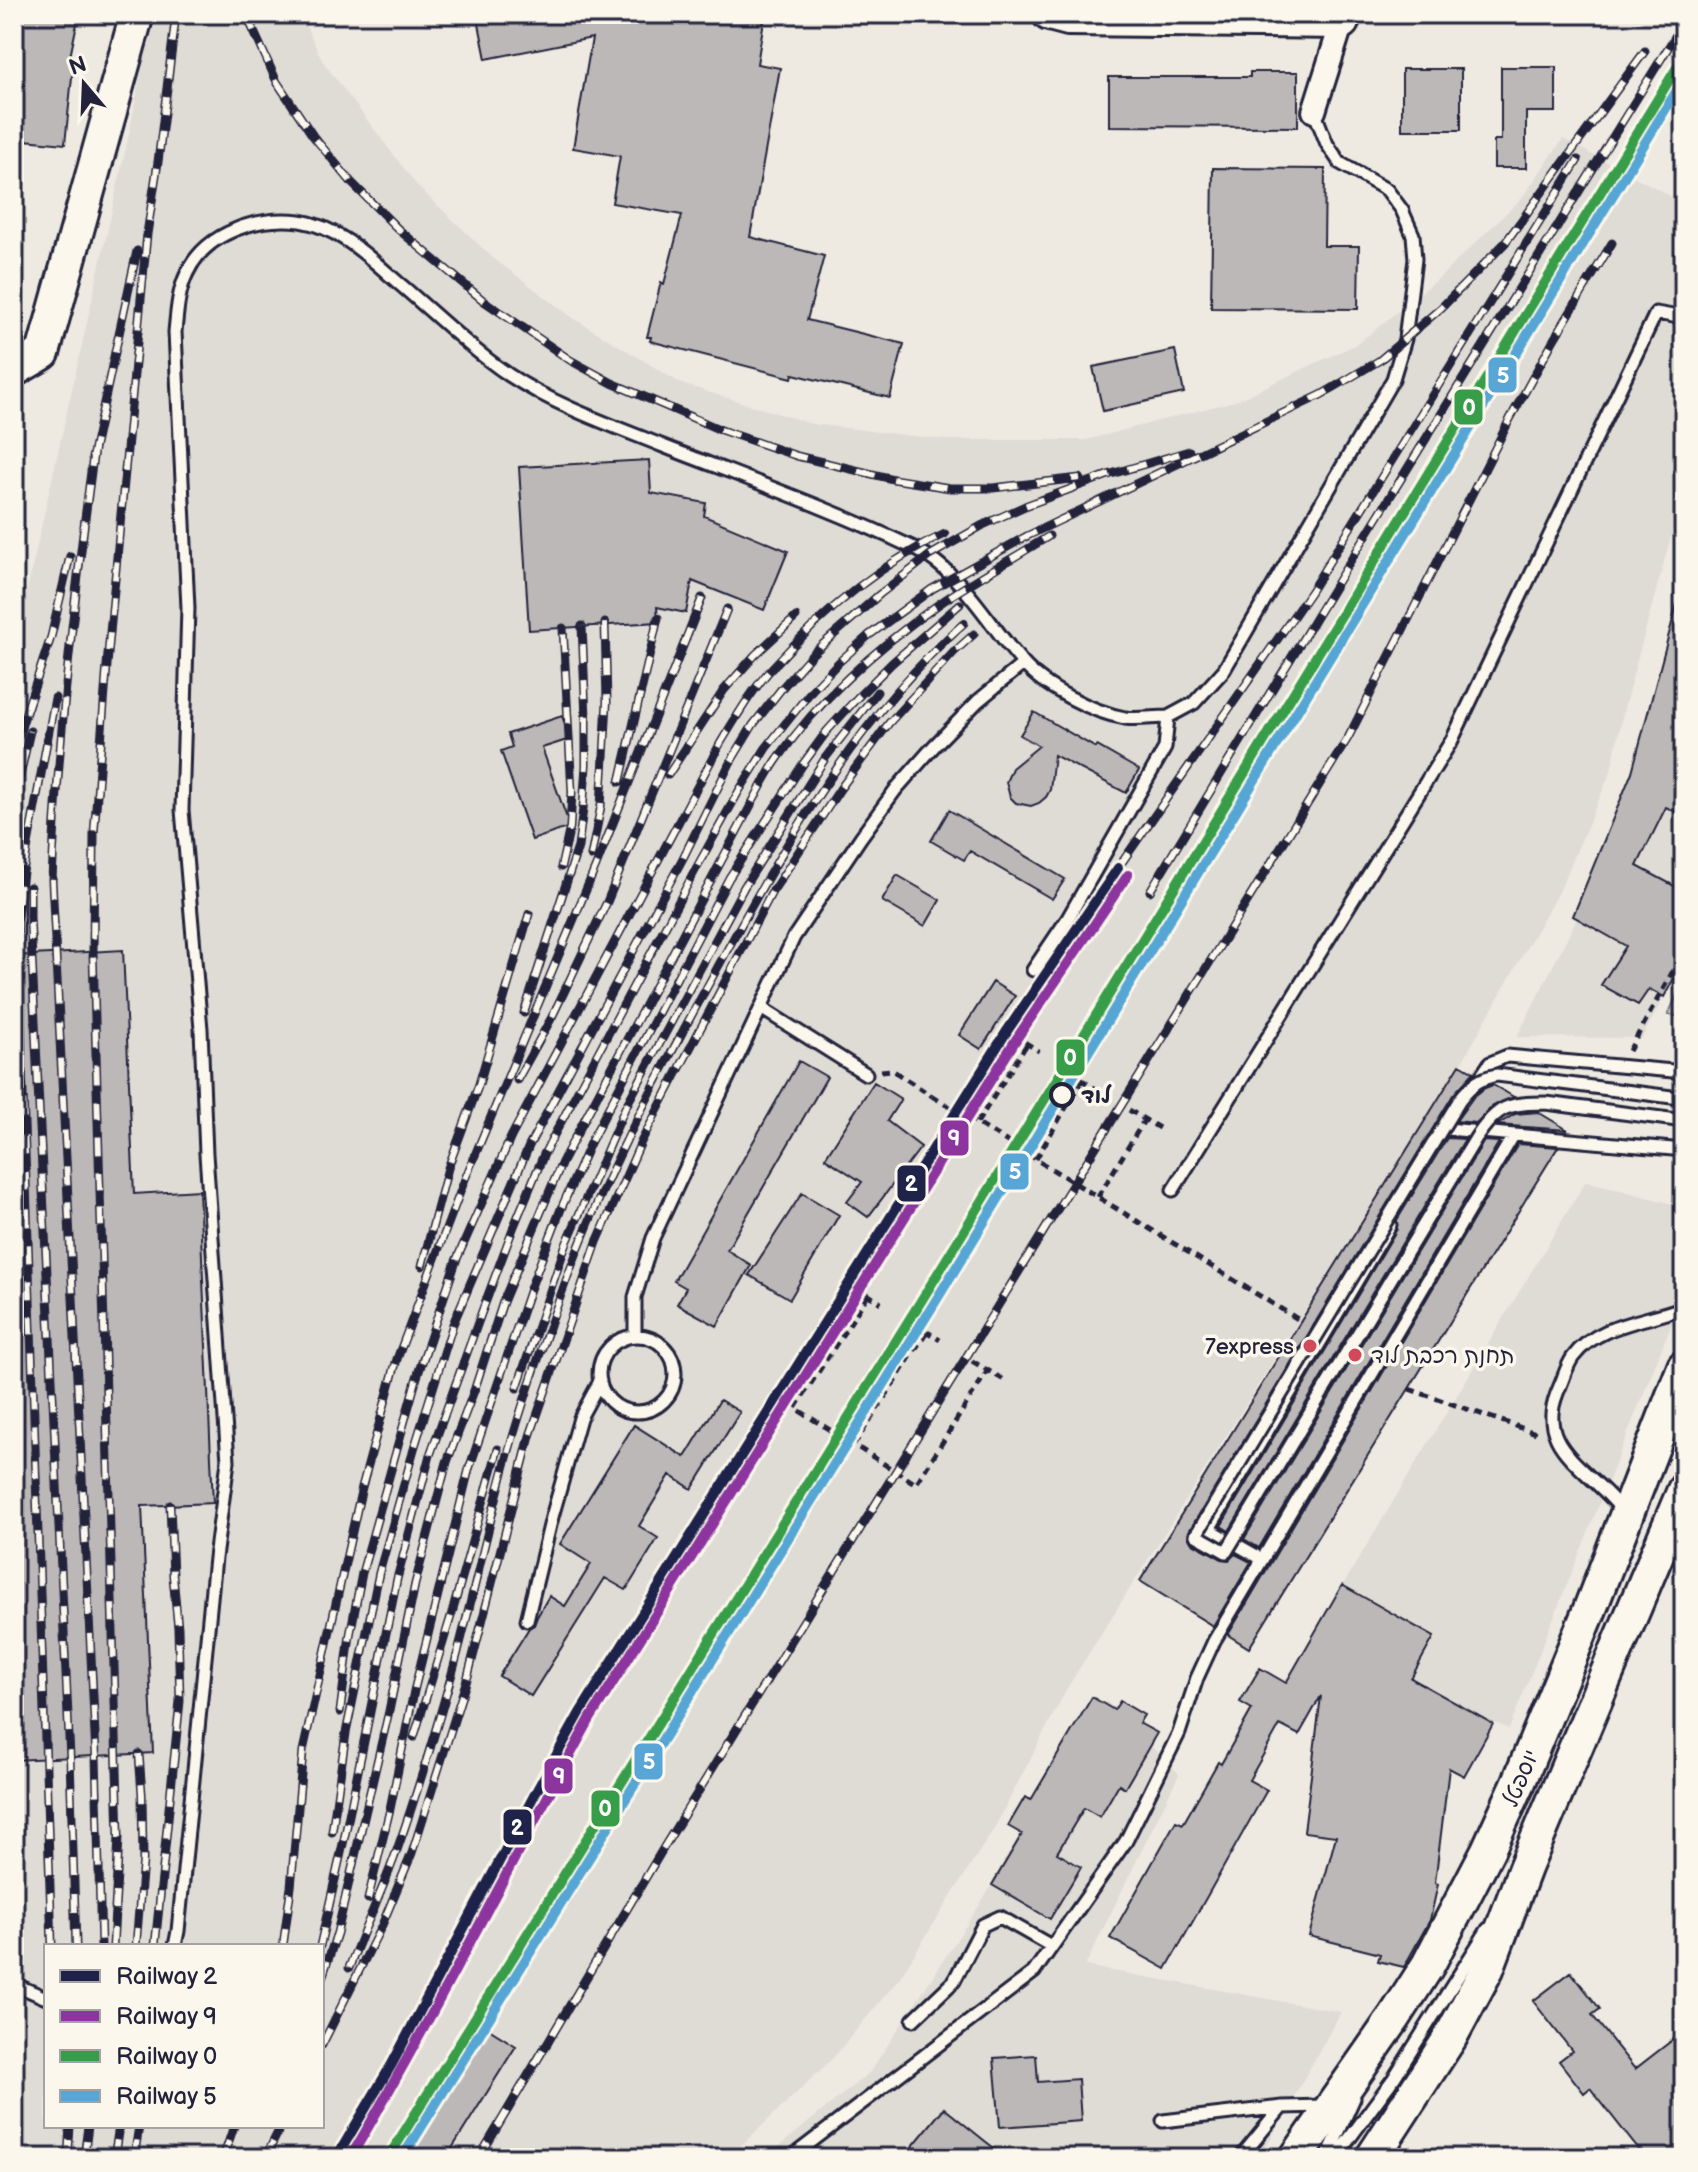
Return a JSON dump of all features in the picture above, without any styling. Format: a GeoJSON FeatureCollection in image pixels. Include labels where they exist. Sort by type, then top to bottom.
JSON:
{"type":"FeatureCollection","features":[{"type":"Feature","properties":{"kind":"main road"},"geometry":{"type":"LineString","coordinates":[[14,370],[43,353],[137,14]]}},
{"type":"Feature","properties":{"kind":"main road"},"geometry":{"type":"LineString","coordinates":[[1049,14],[1068,19],[1342,18]]}},
{"type":"Feature","properties":{"kind":"main road","name":"יוספטל"},"geometry":{"type":"LineString","coordinates":[[1296,2158],[1428,1965],[1488,1850],[1590,1609],[1682,1376]]}},
{"type":"Feature","properties":{"kind":"main road","name":"יוספטל"},"geometry":{"type":"LineString","coordinates":[[1372,2158],[1469,2005],[1487,1969],[1525,1868],[1684,1490]]}},
{"type":"Feature","properties":{"kind":"street"},"geometry":{"type":"LineString","coordinates":[[1314,111],[1342,18]]}},
{"type":"Feature","properties":{"kind":"lane"},"geometry":{"type":"LineString","coordinates":[[175,1944],[215,1558],[228,1461],[206,1154],[201,1029],[182,810],[188,608],[175,332],[178,299],[187,272],[204,248],[229,232],[256,223],[303,221],[336,235],[363,253],[475,349],[541,394],[609,425],[828,509],[929,556],[971,594],[1023,664],[1053,688],[1125,718],[1168,717],[1194,703],[1224,670],[1393,379],[1405,339],[1415,259],[1413,235],[1402,210],[1387,190],[1340,163],[1327,144],[1314,111]]}},
{"type":"Feature","properties":{"kind":"lane"},"geometry":{"type":"LineString","coordinates":[[1173,1190],[1452,740],[1656,313],[1684,318]]}},
{"type":"Feature","properties":{"kind":"lane"},"geometry":{"type":"LineString","coordinates":[[635,1336],[635,1297],[653,1238],[794,937],[896,789],[978,701],[1023,664]]}},
{"type":"Feature","properties":{"kind":"lane"},"geometry":{"type":"LineString","coordinates":[[1033,970],[1068,918],[1165,748],[1168,717]]}},
{"type":"Feature","properties":{"kind":"lane"},"geometry":{"type":"LineString","coordinates":[[761,1008],[866,1074]]}},
{"type":"Feature","properties":{"kind":"lane"},"geometry":{"type":"LineString","coordinates":[[1262,1559],[1209,1529],[1485,1069],[1497,1059],[1507,1056],[1684,1072]]}},
{"type":"Feature","properties":{"kind":"lane"},"geometry":{"type":"LineString","coordinates":[[1682,1098],[1497,1075],[1483,1078],[1470,1086],[1196,1535],[1226,1552],[1476,1138],[1497,1112],[1509,1106],[1546,1103],[1682,1122]]}},
{"type":"Feature","properties":{"kind":"lane"},"geometry":{"type":"LineString","coordinates":[[1447,1129],[1684,1150]]}},
{"type":"Feature","properties":{"kind":"lane"},"geometry":{"type":"LineString","coordinates":[[790,2158],[1034,1972],[1126,1841],[1179,1733],[1197,1678],[1214,1641],[1513,1136]]}},
{"type":"Feature","properties":{"kind":"lane"},"geometry":{"type":"LineString","coordinates":[[1626,1516],[1618,1503],[1557,1440],[1551,1406],[1573,1357],[1595,1336],[1627,1323],[1662,1316],[1684,1307]]}},
{"type":"Feature","properties":{"kind":"lane"},"geometry":{"type":"LineString","coordinates":[[648,1337],[660,1343],[669,1352],[674,1364],[673,1387],[656,1407],[647,1410],[621,1408],[604,1393],[600,1381],[599,1368],[604,1355],[612,1345],[624,1338],[648,1337]]}},
{"type":"Feature","properties":{"kind":"lane"},"geometry":{"type":"LineString","coordinates":[[527,1620],[580,1418],[600,1381]]}},
{"type":"Feature","properties":{"kind":"lane"},"geometry":{"type":"LineString","coordinates":[[1335,2158],[1394,2078],[1525,1868]]}},
{"type":"Feature","properties":{"kind":"lane"},"geometry":{"type":"LineString","coordinates":[[913,2020],[954,1981],[983,1925],[1000,1917],[1051,1946]]}},
{"type":"Feature","properties":{"kind":"lane"},"geometry":{"type":"LineString","coordinates":[[14,1984],[44,1997]]}},
{"type":"Feature","properties":{"kind":"lane"},"geometry":{"type":"LineString","coordinates":[[1327,2158],[1372,2049]]}},
{"type":"Feature","properties":{"kind":"lane"},"geometry":{"type":"LineString","coordinates":[[1163,2121],[1282,2107],[1332,2106]]}},
{"type":"Feature","properties":{"kind":"lane"},"geometry":{"type":"LineString","coordinates":[[1240,2158],[1282,2107]]}},
{"type":"Feature","properties":{"kind":"path"},"geometry":{"type":"LineString","coordinates":[[1621,1066],[1684,951]]}},
{"type":"Feature","properties":{"kind":"path"},"geometry":{"type":"LineString","coordinates":[[1671,974],[1684,975]]}},
{"type":"Feature","properties":{"kind":"path"},"geometry":{"type":"LineString","coordinates":[[1013,1035],[1039,1051]]}},
{"type":"Feature","properties":{"kind":"path"},"geometry":{"type":"LineString","coordinates":[[977,1123],[1027,1044]]}},
{"type":"Feature","properties":{"kind":"path"},"geometry":{"type":"LineString","coordinates":[[866,1074],[892,1070],[1301,1321]]}},
{"type":"Feature","properties":{"kind":"path"},"geometry":{"type":"LineString","coordinates":[[1069,1072],[1096,1089]]}},
{"type":"Feature","properties":{"kind":"path"},"geometry":{"type":"LineString","coordinates":[[1036,1159],[1082,1080]]}},
{"type":"Feature","properties":{"kind":"path"},"geometry":{"type":"LineString","coordinates":[[1129,1110],[1159,1128]]}},
{"type":"Feature","properties":{"kind":"path"},"geometry":{"type":"LineString","coordinates":[[1098,1197],[1145,1119]]}},
{"type":"Feature","properties":{"kind":"path"},"geometry":{"type":"LineString","coordinates":[[855,1286],[881,1303]]}},
{"type":"Feature","properties":{"kind":"path"},"geometry":{"type":"LineString","coordinates":[[868,1295],[795,1408],[916,1484],[988,1370]]}},
{"type":"Feature","properties":{"kind":"path"},"geometry":{"type":"LineString","coordinates":[[913,1323],[940,1340]]}},
{"type":"Feature","properties":{"kind":"path"},"geometry":{"type":"LineString","coordinates":[[854,1445],[927,1331]]}},
{"type":"Feature","properties":{"kind":"path"},"geometry":{"type":"LineString","coordinates":[[972,1361],[1004,1380]]}},
{"type":"Feature","properties":{"kind":"path"},"geometry":{"type":"LineString","coordinates":[[1409,1389],[1557,1440]]}},
{"type":"Feature","properties":{"kind":"shaded area"},"geometry":{"type":"Polygon","coordinates":[[[152,14],[300,14],[323,62],[418,187],[493,258],[573,318],[682,384],[812,424],[947,440],[1086,440],[1235,401],[1357,344],[1437,280],[1522,198],[1563,139],[1684,203],[1684,489],[1624,708],[1611,771],[1562,885],[1462,1062],[1067,1688],[995,1827],[898,1980],[832,2059],[728,2158],[14,2158],[14,649],[130,130],[152,14]]]}},
{"type":"Feature","properties":{"kind":"shaded area"},"geometry":{"type":"Polygon","coordinates":[[[1684,707],[1684,959],[1642,1038],[1517,1037],[1684,707]]]}},
{"type":"Feature","properties":{"kind":"shaded area"},"geometry":{"type":"Polygon","coordinates":[[[1684,980],[1684,1017],[1668,1015],[1684,980]]]}},
{"type":"Feature","properties":{"kind":"shaded area"},"geometry":{"type":"Polygon","coordinates":[[[1586,1181],[1684,1207],[1684,1293],[1509,1729],[1308,1643],[1586,1181]]]}},
{"type":"Feature","properties":{"kind":"shaded area"},"geometry":{"type":"Polygon","coordinates":[[[1106,1701],[1179,1774],[1085,1966],[1341,2012],[1260,2158],[765,2158],[870,2072],[977,1909],[1106,1701]]]}},
{"type":"Feature","properties":{"kind":"building"},"geometry":{"type":"Polygon","coordinates":[[[14,14],[79,14],[70,57],[74,58],[65,144],[14,139],[14,14]]]}},
{"type":"Feature","properties":{"kind":"building"},"geometry":{"type":"Polygon","coordinates":[[[477,14],[765,14],[757,64],[780,68],[750,237],[824,256],[807,320],[904,344],[890,398],[793,374],[792,378],[650,341],[651,337],[647,337],[682,215],[612,203],[620,156],[573,148],[592,38],[486,59],[477,14]]]}},
{"type":"Feature","properties":{"kind":"building"},"geometry":{"type":"Polygon","coordinates":[[[1501,67],[1556,67],[1556,112],[1526,112],[1526,168],[1494,168],[1494,140],[1501,140],[1501,67]]]}},
{"type":"Feature","properties":{"kind":"building"},"geometry":{"type":"Polygon","coordinates":[[[1402,69],[1461,69],[1461,130],[1402,130],[1402,69]]]}},
{"type":"Feature","properties":{"kind":"building"},"geometry":{"type":"Polygon","coordinates":[[[1250,72],[1298,72],[1298,127],[1109,126],[1109,77],[1250,77],[1250,72]]]}},
{"type":"Feature","properties":{"kind":"building"},"geometry":{"type":"Polygon","coordinates":[[[1213,168],[1325,169],[1324,246],[1359,246],[1358,309],[1211,308],[1213,168]]]}},
{"type":"Feature","properties":{"kind":"building"},"geometry":{"type":"Polygon","coordinates":[[[1175,350],[1184,393],[1103,411],[1093,367],[1175,350]]]}},
{"type":"Feature","properties":{"kind":"building"},"geometry":{"type":"Polygon","coordinates":[[[649,460],[651,493],[706,503],[704,516],[788,551],[764,610],[692,581],[686,613],[657,607],[658,622],[529,630],[519,467],[649,460]]]}},
{"type":"Feature","properties":{"kind":"building"},"geometry":{"type":"Polygon","coordinates":[[[1677,604],[1684,605],[1684,734],[1675,765],[1684,769],[1684,816],[1666,807],[1637,866],[1684,891],[1684,960],[1664,997],[1649,989],[1638,1005],[1601,985],[1626,946],[1573,916],[1632,772],[1677,604]]]}},
{"type":"Feature","properties":{"kind":"building"},"geometry":{"type":"Polygon","coordinates":[[[1034,712],[1139,770],[1126,793],[1054,755],[1050,790],[1046,797],[1031,806],[1016,803],[1010,797],[1006,782],[1012,768],[1039,746],[1020,735],[1034,712]]]}},
{"type":"Feature","properties":{"kind":"building"},"geometry":{"type":"Polygon","coordinates":[[[562,716],[570,739],[542,748],[570,827],[532,840],[501,751],[512,747],[508,734],[562,716]]]}},
{"type":"Feature","properties":{"kind":"building"},"geometry":{"type":"Polygon","coordinates":[[[949,810],[1065,879],[1052,899],[970,851],[964,860],[931,841],[949,810]]]}},
{"type":"Feature","properties":{"kind":"building"},"geometry":{"type":"Polygon","coordinates":[[[897,875],[940,900],[925,926],[882,901],[897,875]]]}},
{"type":"Feature","properties":{"kind":"building"},"geometry":{"type":"Polygon","coordinates":[[[123,950],[134,1194],[199,1190],[213,1503],[142,1506],[153,1753],[14,1760],[14,956],[123,950]]]}},
{"type":"Feature","properties":{"kind":"building"},"geometry":{"type":"Polygon","coordinates":[[[993,982],[1015,996],[981,1049],[959,1035],[993,982]]]}},
{"type":"Feature","properties":{"kind":"building"},"geometry":{"type":"Polygon","coordinates":[[[799,1061],[827,1077],[727,1250],[751,1265],[717,1326],[677,1304],[686,1288],[674,1281],[799,1061]]]}},
{"type":"Feature","properties":{"kind":"building"},"geometry":{"type":"Polygon","coordinates":[[[1460,1064],[1474,1072],[1453,1095],[1189,1531],[1191,1542],[1222,1559],[1229,1560],[1235,1554],[1251,1562],[1213,1626],[1140,1581],[1460,1064]]]}},
{"type":"Feature","properties":{"kind":"building"},"geometry":{"type":"Polygon","coordinates":[[[874,1082],[901,1099],[887,1121],[921,1147],[868,1217],[847,1202],[862,1182],[825,1158],[874,1082]]]}},
{"type":"Feature","properties":{"kind":"building"},"geometry":{"type":"Polygon","coordinates":[[[1493,1085],[1514,1097],[1493,1106],[1476,1123],[1456,1121],[1474,1096],[1493,1085]]]}},
{"type":"Feature","properties":{"kind":"building"},"geometry":{"type":"Polygon","coordinates":[[[1538,1112],[1568,1130],[1497,1125],[1515,1114],[1538,1112]]]}},
{"type":"Feature","properties":{"kind":"building"},"geometry":{"type":"Polygon","coordinates":[[[1447,1138],[1465,1139],[1229,1531],[1221,1526],[1397,1229],[1397,1220],[1447,1138]]]}},
{"type":"Feature","properties":{"kind":"building"},"geometry":{"type":"Polygon","coordinates":[[[1484,1141],[1499,1142],[1259,1548],[1244,1539],[1484,1141]]]}},
{"type":"Feature","properties":{"kind":"building"},"geometry":{"type":"Polygon","coordinates":[[[1518,1144],[1558,1147],[1249,1648],[1228,1635],[1518,1144]]]}},
{"type":"Feature","properties":{"kind":"building"},"geometry":{"type":"Polygon","coordinates":[[[802,1193],[839,1215],[790,1299],[749,1275],[802,1193]]]}},
{"type":"Feature","properties":{"kind":"building"},"geometry":{"type":"Polygon","coordinates":[[[720,1400],[740,1412],[692,1489],[670,1475],[639,1526],[658,1538],[626,1590],[605,1578],[531,1696],[499,1676],[529,1628],[534,1625],[549,1596],[565,1606],[591,1564],[560,1544],[634,1425],[685,1457],[720,1400]]]}},
{"type":"Feature","properties":{"kind":"building"},"geometry":{"type":"Polygon","coordinates":[[[1342,1585],[1434,1637],[1411,1678],[1493,1724],[1464,1776],[1449,1768],[1435,1883],[1438,1884],[1430,1920],[1404,1967],[1378,1961],[1380,1954],[1309,1936],[1336,1836],[1304,1832],[1321,1696],[1299,1735],[1280,1725],[1249,1780],[1267,1790],[1166,1969],[1110,1938],[1176,1821],[1183,1824],[1252,1709],[1240,1702],[1260,1668],[1286,1683],[1342,1585]]]}},
{"type":"Feature","properties":{"kind":"building"},"geometry":{"type":"Polygon","coordinates":[[[1092,1697],[1114,1710],[1120,1701],[1144,1715],[1139,1723],[1157,1733],[1125,1788],[1119,1784],[1100,1817],[1084,1808],[1057,1853],[1081,1867],[1050,1919],[992,1885],[1022,1834],[1008,1826],[1025,1797],[1031,1800],[1092,1697]]]}},
{"type":"Feature","properties":{"kind":"building"},"geometry":{"type":"Polygon","coordinates":[[[1571,1972],[1600,2009],[1592,2015],[1635,2069],[1684,2031],[1684,2158],[1645,2158],[1590,2088],[1584,2093],[1559,2061],[1572,2051],[1533,2001],[1571,1972]]]}},
{"type":"Feature","properties":{"kind":"building"},"geometry":{"type":"Polygon","coordinates":[[[479,2023],[516,2046],[446,2158],[396,2158],[479,2023]]]}},
{"type":"Feature","properties":{"kind":"building"},"geometry":{"type":"Polygon","coordinates":[[[1036,2055],[1038,2082],[1078,2079],[1081,2121],[1000,2127],[994,2058],[1036,2055]]]}},
{"type":"Feature","properties":{"kind":"building"},"geometry":{"type":"Polygon","coordinates":[[[944,2108],[985,2141],[1007,2158],[903,2158],[944,2108]]]}},
{"type":"Feature","properties":{"kind":"railway"},"geometry":{"type":"LineString","coordinates":[[113,1944],[119,1837],[93,952],[94,834],[147,234],[176,14]]}},
{"type":"Feature","properties":{"kind":"railway"},"geometry":{"type":"LineString","coordinates":[[246,14],[277,82],[313,136],[352,183],[398,229],[484,301],[570,360],[612,383],[721,430],[797,456],[893,479],[950,488],[993,488],[1080,478]]}},
{"type":"Feature","properties":{"kind":"railway"},"geometry":{"type":"LineString","coordinates":[[1150,891],[1684,22]]}},
{"type":"Feature","properties":{"kind":"railway"},"geometry":{"type":"LineString","coordinates":[[320,1944],[397,1579],[430,1455],[481,1314],[544,1154],[698,865],[766,748],[812,690],[839,662],[868,636],[932,589],[1027,536],[1321,395],[1380,360],[1441,308],[1505,243],[1645,51]]}},
{"type":"Feature","properties":{"kind":"railway"},"geometry":{"type":"LineString","coordinates":[[1118,868],[1311,591],[1578,160]]}},
{"type":"Feature","properties":{"kind":"railway"},"geometry":{"type":"LineString","coordinates":[[479,2158],[664,1847],[1348,738],[1510,419],[1612,243]]}},
{"type":"Feature","properties":{"kind":"railway"},"geometry":{"type":"LineString","coordinates":[[92,458],[137,251]]}},
{"type":"Feature","properties":{"kind":"railway"},"geometry":{"type":"LineString","coordinates":[[94,449],[68,664],[52,880],[96,1756],[101,1944]]}},
{"type":"Feature","properties":{"kind":"railway"},"geometry":{"type":"LineString","coordinates":[[332,1832],[346,1733],[379,1573],[453,1324],[529,1146],[683,858],[730,763],[753,725],[813,653],[929,556],[983,525],[1025,506],[1108,475],[1189,451]]}},
{"type":"Feature","properties":{"kind":"railway"},"geometry":{"type":"LineString","coordinates":[[340,1712],[362,1573],[417,1377],[456,1261],[511,1137],[720,744],[757,686],[810,629],[852,592],[897,560],[945,534]]}},
{"type":"Feature","properties":{"kind":"railway"},"geometry":{"type":"LineString","coordinates":[[324,1972],[337,1933],[415,1584],[447,1462],[503,1302],[562,1162],[764,781],[795,735],[832,693],[895,637],[952,595],[1049,536]]}},
{"type":"Feature","properties":{"kind":"railway"},"geometry":{"type":"LineString","coordinates":[[14,748],[51,637],[70,556]]}},
{"type":"Feature","properties":{"kind":"railway"},"geometry":{"type":"LineString","coordinates":[[283,1944],[303,1751],[362,1487],[397,1359],[465,1179],[596,866],[702,598]]}},
{"type":"Feature","properties":{"kind":"railway"},"geometry":{"type":"LineString","coordinates":[[368,1899],[414,1691],[469,1469],[530,1289],[590,1143],[729,878],[803,764],[858,697],[960,604]]}},
{"type":"Feature","properties":{"kind":"railway"},"geometry":{"type":"LineString","coordinates":[[517,1080],[552,1017],[607,902],[727,609]]}},
{"type":"Feature","properties":{"kind":"railway"},"geometry":{"type":"LineString","coordinates":[[668,775],[724,690],[755,655],[796,617]]}},
{"type":"Feature","properties":{"kind":"railway"},"geometry":{"type":"LineString","coordinates":[[620,782],[658,618]]}},
{"type":"Feature","properties":{"kind":"railway"},"geometry":{"type":"LineString","coordinates":[[591,856],[601,806],[604,757],[607,702],[605,623]]}},
{"type":"Feature","properties":{"kind":"railway"},"geometry":{"type":"LineString","coordinates":[[349,1968],[392,1865],[412,1805],[453,1670],[521,1411],[566,1281],[601,1193],[686,1025],[806,814],[894,694],[964,623]]}},
{"type":"Feature","properties":{"kind":"railway"},"geometry":{"type":"LineString","coordinates":[[524,1013],[578,847],[586,765],[582,626]]}},
{"type":"Feature","properties":{"kind":"railway"},"geometry":{"type":"LineString","coordinates":[[561,867],[570,827],[572,792],[563,628]]}},
{"type":"Feature","properties":{"kind":"railway"},"geometry":{"type":"LineString","coordinates":[[324,2041],[382,1925],[412,1853],[468,1676],[530,1436],[597,1242],[641,1142],[772,892],[840,789],[889,723],[974,634]]}},
{"type":"Feature","properties":{"kind":"railway"},"geometry":{"type":"LineString","coordinates":[[517,1388],[565,1247],[625,1108],[744,887],[826,757],[877,692]]}},
{"type":"Feature","properties":{"kind":"railway"},"geometry":{"type":"LineString","coordinates":[[52,1944],[17,918],[55,698]]}},
{"type":"Feature","properties":{"kind":"railway"},"geometry":{"type":"LineString","coordinates":[[14,802],[30,731]]}},
{"type":"Feature","properties":{"kind":"railway"},"geometry":{"type":"LineString","coordinates":[[30,887],[76,1944]]}},
{"type":"Feature","properties":{"kind":"railway"},"geometry":{"type":"LineString","coordinates":[[422,1266],[448,1168],[479,1084],[529,914]]}},
{"type":"Feature","properties":{"kind":"railway"},"geometry":{"type":"LineString","coordinates":[[414,1737],[498,1449]]}},
{"type":"Feature","properties":{"kind":"railway"},"geometry":{"type":"LineString","coordinates":[[155,1944],[180,1701],[170,1505]]}},
{"type":"Feature","properties":{"kind":"railway"},"geometry":{"type":"LineString","coordinates":[[136,1944],[143,1860],[139,1754]]}},
{"type":"Feature","properties":{"kind":"railway"},"geometry":{"type":"LineString","coordinates":[[68,2158],[70,2128]]}},
{"type":"Feature","properties":{"kind":"railway"},"geometry":{"type":"LineString","coordinates":[[84,2158],[88,2128]]}},
{"type":"Feature","properties":{"kind":"railway"},"geometry":{"type":"LineString","coordinates":[[114,2158],[119,2128]]}},
{"type":"Feature","properties":{"kind":"railway"},"geometry":{"type":"LineString","coordinates":[[134,2158],[139,2128]]}},
{"type":"Feature","properties":{"kind":"railway"},"geometry":{"type":"LineString","coordinates":[[223,2158],[233,2128]]}},
{"type":"Feature","properties":{"kind":"railway"},"geometry":{"type":"LineString","coordinates":[[265,2158],[280,2128]]}},
{"type":"Feature","properties":{"kind":"rail line","name":"0"},"geometry":{"type":"LineString","coordinates":[[388,2158],[921,1301],[1684,56]]}},
{"type":"Feature","properties":{"kind":"rail line","name":"5"},"geometry":{"type":"LineString","coordinates":[[402,2158],[932,1307],[1684,79]]}},
{"type":"Feature","properties":{"kind":"rail line","name":"2"},"geometry":{"type":"LineString","coordinates":[[336,2158],[392,2064],[580,1713],[1007,1031],[1118,868]]}},
{"type":"Feature","properties":{"kind":"rail line","name":"9"},"geometry":{"type":"LineString","coordinates":[[350,2158],[412,2050],[590,1719],[1017,1038],[1128,875]]}},
{"type":"Feature","properties":{"kind":"place","name":"לוד"},"geometry":{"type":"Point","coordinates":[1062,1095]}},
{"type":"Feature","properties":{"kind":"place","name":"7express"},"geometry":{"type":"Point","coordinates":[1310,1346]}},
{"type":"Feature","properties":{"kind":"place","name":"תחנת רכבת לוד"},"geometry":{"type":"Point","coordinates":[1355,1355]}}]}
